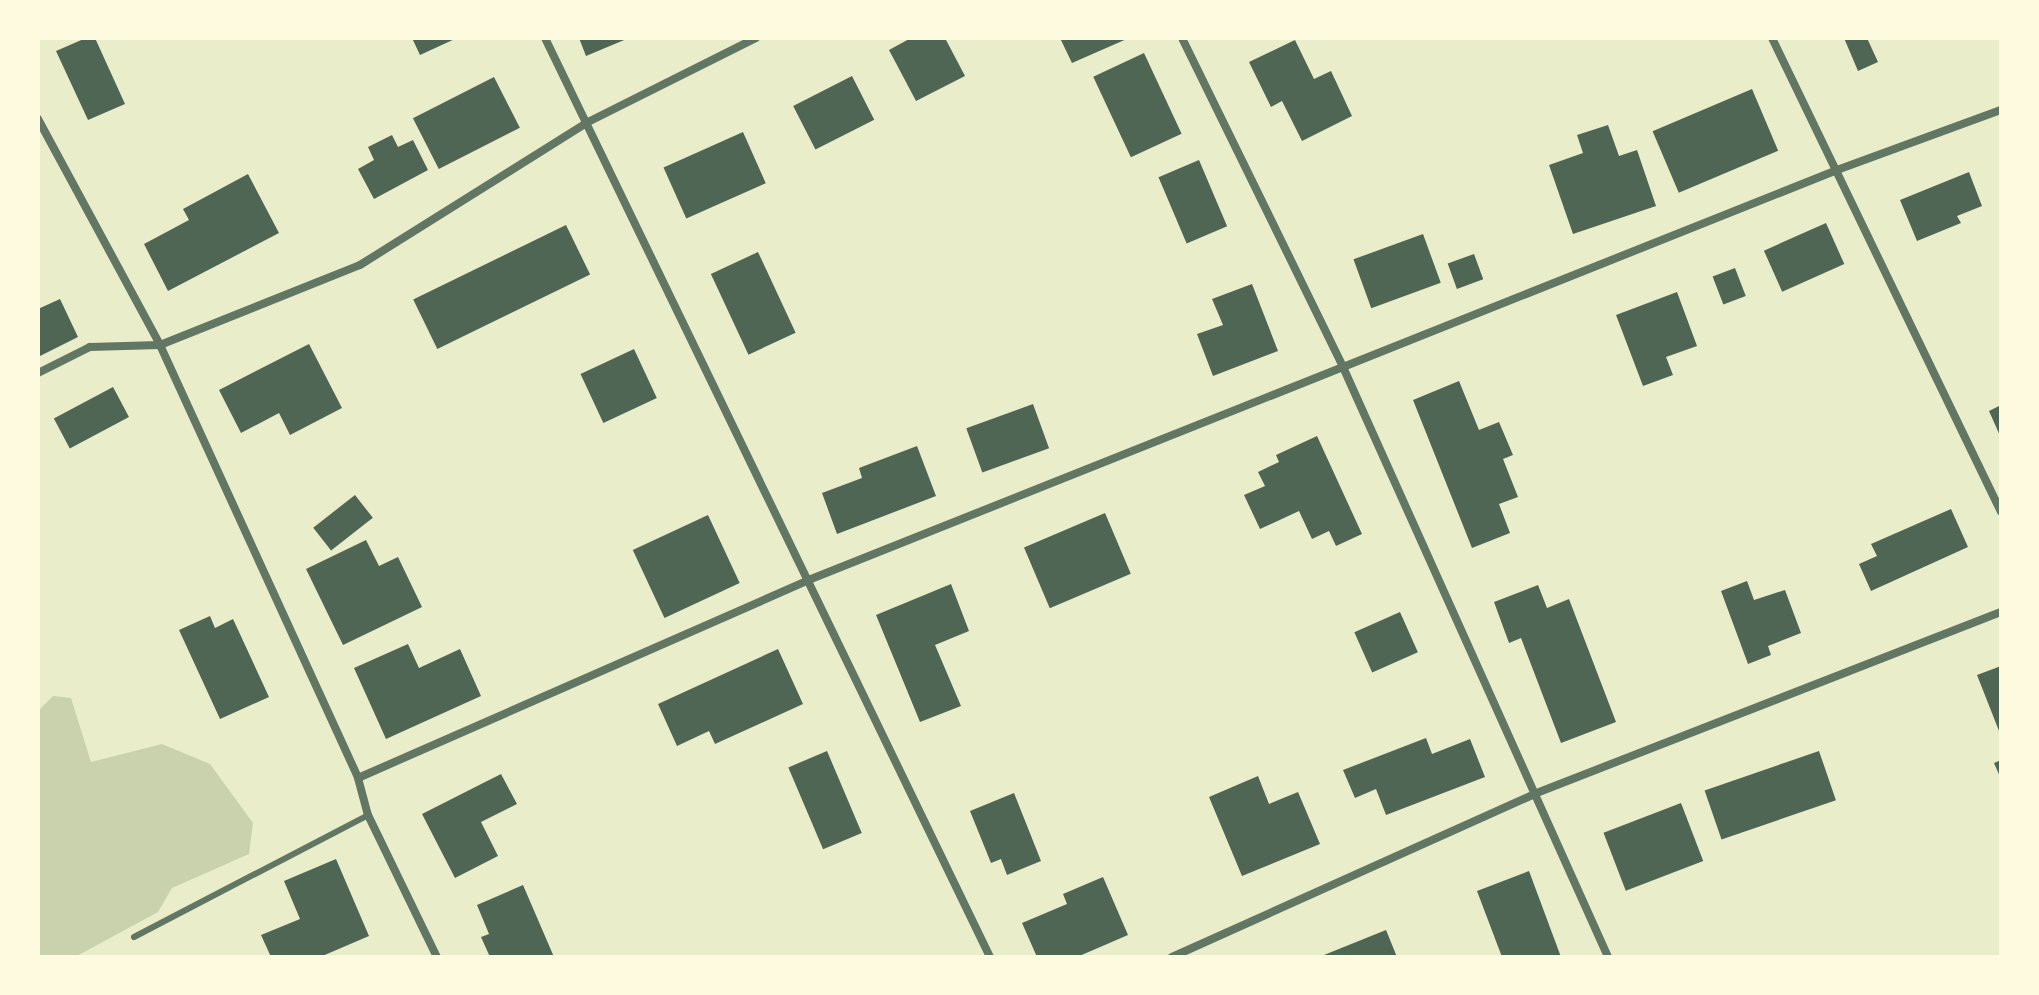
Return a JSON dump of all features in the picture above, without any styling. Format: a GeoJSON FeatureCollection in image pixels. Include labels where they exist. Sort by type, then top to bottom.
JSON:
{"type":"FeatureCollection","features":[{"type":"Feature","properties":{"kind":"street"},"geometry":{"type":"LineString","coordinates":[[545,38],[990,957]]}},
{"type":"Feature","properties":{"kind":"street"},"geometry":{"type":"LineString","coordinates":[[38,373],[90,347],[160,345],[360,265],[588,122],[756,38]]}},
{"type":"Feature","properties":{"kind":"street"},"geometry":{"type":"LineString","coordinates":[[1182,38],[1343,367],[1608,957]]}},
{"type":"Feature","properties":{"kind":"street"},"geometry":{"type":"LineString","coordinates":[[1772,38],[2001,512]]}},
{"type":"Feature","properties":{"kind":"street"},"geometry":{"type":"LineString","coordinates":[[358,778],[806,581],[1837,170],[2001,110]]}},
{"type":"Feature","properties":{"kind":"street"},"geometry":{"type":"LineString","coordinates":[[38,119],[160,345],[358,778],[368,815],[437,957]]}},
{"type":"Feature","properties":{"kind":"street"},"geometry":{"type":"LineString","coordinates":[[1172,957],[1534,794],[2001,612]]}},
{"type":"Feature","properties":{"kind":"lane"},"geometry":{"type":"LineString","coordinates":[[134,937],[368,815]]}},
{"type":"Feature","properties":{"kind":"green space"},"geometry":{"type":"Polygon","coordinates":[[[53,696],[71,698],[91,762],[162,744],[210,764],[253,823],[249,854],[172,888],[158,912],[75,957],[38,957],[38,711],[53,696]]]}},
{"type":"Feature","properties":{"kind":"building"},"geometry":{"type":"Polygon","coordinates":[[[86,38],[95,38],[125,104],[88,120],[56,51],[86,38]]]}},
{"type":"Feature","properties":{"kind":"building"},"geometry":{"type":"Polygon","coordinates":[[[412,38],[457,38],[420,55],[412,38]]]}},
{"type":"Feature","properties":{"kind":"building"},"geometry":{"type":"Polygon","coordinates":[[[579,38],[629,38],[586,56],[579,38]]]}},
{"type":"Feature","properties":{"kind":"building"},"geometry":{"type":"Polygon","coordinates":[[[911,38],[945,38],[965,76],[916,101],[889,50],[911,38]]]}},
{"type":"Feature","properties":{"kind":"building"},"geometry":{"type":"Polygon","coordinates":[[[1060,38],[1129,38],[1072,63],[1060,38]]]}},
{"type":"Feature","properties":{"kind":"building"},"geometry":{"type":"Polygon","coordinates":[[[1844,38],[1867,38],[1878,62],[1858,71],[1844,38]]]}},
{"type":"Feature","properties":{"kind":"building"},"geometry":{"type":"Polygon","coordinates":[[[1295,40],[1314,79],[1331,71],[1352,116],[1302,141],[1282,101],[1271,107],[1249,62],[1295,40]]]}},
{"type":"Feature","properties":{"kind":"building"},"geometry":{"type":"Polygon","coordinates":[[[1144,53],[1182,134],[1131,157],[1093,77],[1144,53]]]}},
{"type":"Feature","properties":{"kind":"building"},"geometry":{"type":"Polygon","coordinates":[[[852,76],[874,120],[815,150],[793,106],[852,76]]]}},
{"type":"Feature","properties":{"kind":"building"},"geometry":{"type":"Polygon","coordinates":[[[494,77],[520,128],[439,169],[413,118],[494,77]]]}},
{"type":"Feature","properties":{"kind":"building"},"geometry":{"type":"Polygon","coordinates":[[[1752,89],[1778,151],[1679,193],[1653,131],[1752,89]]]}},
{"type":"Feature","properties":{"kind":"building"},"geometry":{"type":"Polygon","coordinates":[[[1608,125],[1619,156],[1637,150],[1656,206],[1573,234],[1549,165],[1583,153],[1577,135],[1608,125]]]}},
{"type":"Feature","properties":{"kind":"building"},"geometry":{"type":"Polygon","coordinates":[[[743,132],[766,183],[686,219],[664,167],[743,132]]]}},
{"type":"Feature","properties":{"kind":"building"},"geometry":{"type":"Polygon","coordinates":[[[392,135],[398,147],[413,140],[428,170],[374,199],[358,169],[374,160],[368,147],[392,135]]]}},
{"type":"Feature","properties":{"kind":"building"},"geometry":{"type":"Polygon","coordinates":[[[1199,160],[1227,226],[1187,243],[1158,177],[1199,160]]]}},
{"type":"Feature","properties":{"kind":"building"},"geometry":{"type":"Polygon","coordinates":[[[1969,172],[1982,206],[1957,216],[1961,223],[1917,241],[1900,200],[1969,172]]]}},
{"type":"Feature","properties":{"kind":"building"},"geometry":{"type":"Polygon","coordinates":[[[248,174],[279,233],[168,291],[144,244],[189,220],[183,209],[248,174]]]}},
{"type":"Feature","properties":{"kind":"building"},"geometry":{"type":"Polygon","coordinates":[[[1826,223],[1844,264],[1782,292],[1764,251],[1826,223]]]}},
{"type":"Feature","properties":{"kind":"building"},"geometry":{"type":"Polygon","coordinates":[[[566,225],[590,274],[437,349],[413,300],[566,225]]]}},
{"type":"Feature","properties":{"kind":"building"},"geometry":{"type":"Polygon","coordinates":[[[1423,234],[1441,283],[1371,308],[1353,259],[1423,234]]]}},
{"type":"Feature","properties":{"kind":"building"},"geometry":{"type":"Polygon","coordinates":[[[758,252],[796,333],[748,355],[711,274],[758,252]]]}},
{"type":"Feature","properties":{"kind":"building"},"geometry":{"type":"Polygon","coordinates":[[[1474,254],[1483,279],[1457,289],[1448,264],[1474,254]]]}},
{"type":"Feature","properties":{"kind":"building"},"geometry":{"type":"Polygon","coordinates":[[[1735,268],[1746,296],[1723,305],[1713,277],[1735,268]]]}},
{"type":"Feature","properties":{"kind":"building"},"geometry":{"type":"Polygon","coordinates":[[[1252,284],[1278,351],[1213,376],[1197,334],[1223,325],[1212,299],[1252,284]]]}},
{"type":"Feature","properties":{"kind":"building"},"geometry":{"type":"Polygon","coordinates":[[[1677,292],[1697,346],[1666,357],[1673,375],[1643,386],[1616,315],[1677,292]]]}},
{"type":"Feature","properties":{"kind":"building"},"geometry":{"type":"Polygon","coordinates":[[[60,299],[78,337],[38,357],[38,309],[60,299]]]}},
{"type":"Feature","properties":{"kind":"building"},"geometry":{"type":"Polygon","coordinates":[[[309,344],[342,408],[290,435],[279,413],[241,433],[219,390],[309,344]]]}},
{"type":"Feature","properties":{"kind":"building"},"geometry":{"type":"Polygon","coordinates":[[[634,349],[657,398],[603,423],[581,374],[634,349]]]}},
{"type":"Feature","properties":{"kind":"building"},"geometry":{"type":"Polygon","coordinates":[[[1459,381],[1479,430],[1499,422],[1513,455],[1503,459],[1518,497],[1499,504],[1510,533],[1472,548],[1413,400],[1459,381]]]}},
{"type":"Feature","properties":{"kind":"building"},"geometry":{"type":"Polygon","coordinates":[[[113,387],[129,417],[70,448],[54,418],[113,387]]]}},
{"type":"Feature","properties":{"kind":"building"},"geometry":{"type":"Polygon","coordinates":[[[1033,404],[1049,448],[982,472],[966,428],[1033,404]]]}},
{"type":"Feature","properties":{"kind":"building"},"geometry":{"type":"Polygon","coordinates":[[[2001,405],[2001,438],[1989,411],[2001,405]]]}},
{"type":"Feature","properties":{"kind":"building"},"geometry":{"type":"Polygon","coordinates":[[[1317,436],[1362,534],[1336,546],[1329,531],[1312,539],[1299,511],[1260,529],[1244,495],[1265,486],[1258,472],[1279,462],[1276,455],[1317,436]]]}},
{"type":"Feature","properties":{"kind":"building"},"geometry":{"type":"Polygon","coordinates":[[[917,446],[936,496],[837,534],[822,493],[862,478],[859,468],[917,446]]]}},
{"type":"Feature","properties":{"kind":"building"},"geometry":{"type":"Polygon","coordinates":[[[355,495],[373,518],[331,550],[313,528],[355,495]]]}},
{"type":"Feature","properties":{"kind":"building"},"geometry":{"type":"Polygon","coordinates":[[[1951,509],[1968,547],[1871,591],[1859,564],[1877,556],[1871,544],[1951,509]]]}},
{"type":"Feature","properties":{"kind":"building"},"geometry":{"type":"Polygon","coordinates":[[[1105,513],[1131,574],[1050,608],[1024,547],[1105,513]]]}},
{"type":"Feature","properties":{"kind":"building"},"geometry":{"type":"Polygon","coordinates":[[[708,515],[740,583],[664,618],[633,550],[708,515]]]}},
{"type":"Feature","properties":{"kind":"building"},"geometry":{"type":"Polygon","coordinates":[[[366,540],[379,566],[398,557],[422,607],[343,645],[306,569],[366,540]]]}},
{"type":"Feature","properties":{"kind":"building"},"geometry":{"type":"Polygon","coordinates":[[[1747,581],[1754,600],[1785,590],[1801,633],[1768,646],[1771,655],[1748,664],[1721,591],[1747,581]]]}},
{"type":"Feature","properties":{"kind":"building"},"geometry":{"type":"Polygon","coordinates":[[[951,584],[969,631],[935,645],[961,706],[920,722],[876,615],[951,584]]]}},
{"type":"Feature","properties":{"kind":"building"},"geometry":{"type":"Polygon","coordinates":[[[1538,585],[1547,608],[1569,599],[1616,722],[1561,743],[1521,638],[1509,643],[1494,602],[1538,585]]]}},
{"type":"Feature","properties":{"kind":"building"},"geometry":{"type":"Polygon","coordinates":[[[1400,612],[1418,652],[1372,673],[1354,632],[1400,612]]]}},
{"type":"Feature","properties":{"kind":"building"},"geometry":{"type":"Polygon","coordinates":[[[210,616],[215,628],[233,619],[269,697],[220,719],[179,630],[210,616]]]}},
{"type":"Feature","properties":{"kind":"building"},"geometry":{"type":"Polygon","coordinates":[[[408,644],[419,668],[460,649],[481,696],[386,739],[354,668],[408,644]]]}},
{"type":"Feature","properties":{"kind":"building"},"geometry":{"type":"Polygon","coordinates":[[[778,649],[803,704],[715,744],[709,731],[677,746],[658,704],[778,649]]]}},
{"type":"Feature","properties":{"kind":"building"},"geometry":{"type":"Polygon","coordinates":[[[2001,666],[2001,736],[1977,675],[2001,666]]]}},
{"type":"Feature","properties":{"kind":"building"},"geometry":{"type":"Polygon","coordinates":[[[1426,738],[1432,754],[1470,739],[1485,777],[1386,815],[1376,789],[1355,798],[1343,770],[1426,738]]]}},
{"type":"Feature","properties":{"kind":"building"},"geometry":{"type":"Polygon","coordinates":[[[827,751],[862,833],[823,849],[788,767],[827,751]]]}},
{"type":"Feature","properties":{"kind":"building"},"geometry":{"type":"Polygon","coordinates":[[[1819,751],[1836,800],[1722,840],[1705,790],[1819,751]]]}},
{"type":"Feature","properties":{"kind":"building"},"geometry":{"type":"Polygon","coordinates":[[[2001,760],[2001,779],[1994,763],[2001,760]]]}},
{"type":"Feature","properties":{"kind":"building"},"geometry":{"type":"Polygon","coordinates":[[[501,774],[517,804],[481,822],[498,856],[455,878],[422,814],[501,774]]]}},
{"type":"Feature","properties":{"kind":"building"},"geometry":{"type":"Polygon","coordinates":[[[1258,776],[1269,804],[1298,792],[1320,844],[1242,876],[1209,797],[1258,776]]]}},
{"type":"Feature","properties":{"kind":"building"},"geometry":{"type":"Polygon","coordinates":[[[1014,793],[1041,861],[1007,875],[1001,859],[991,863],[970,811],[1014,793]]]}},
{"type":"Feature","properties":{"kind":"building"},"geometry":{"type":"Polygon","coordinates":[[[1681,803],[1703,861],[1626,891],[1604,833],[1681,803]]]}},
{"type":"Feature","properties":{"kind":"building"},"geometry":{"type":"Polygon","coordinates":[[[336,859],[369,936],[320,957],[271,957],[261,935],[300,919],[284,881],[336,859]]]}},
{"type":"Feature","properties":{"kind":"building"},"geometry":{"type":"Polygon","coordinates":[[[1529,871],[1561,957],[1502,957],[1477,891],[1529,871]]]}},
{"type":"Feature","properties":{"kind":"building"},"geometry":{"type":"Polygon","coordinates":[[[1103,877],[1128,935],[1077,957],[1037,957],[1022,923],[1067,904],[1063,894],[1103,877]]]}},
{"type":"Feature","properties":{"kind":"building"},"geometry":{"type":"Polygon","coordinates":[[[523,885],[554,957],[490,957],[481,937],[489,934],[477,905],[523,885]]]}},
{"type":"Feature","properties":{"kind":"building"},"geometry":{"type":"Polygon","coordinates":[[[1386,930],[1397,957],[1319,957],[1386,930]]]}}]}
